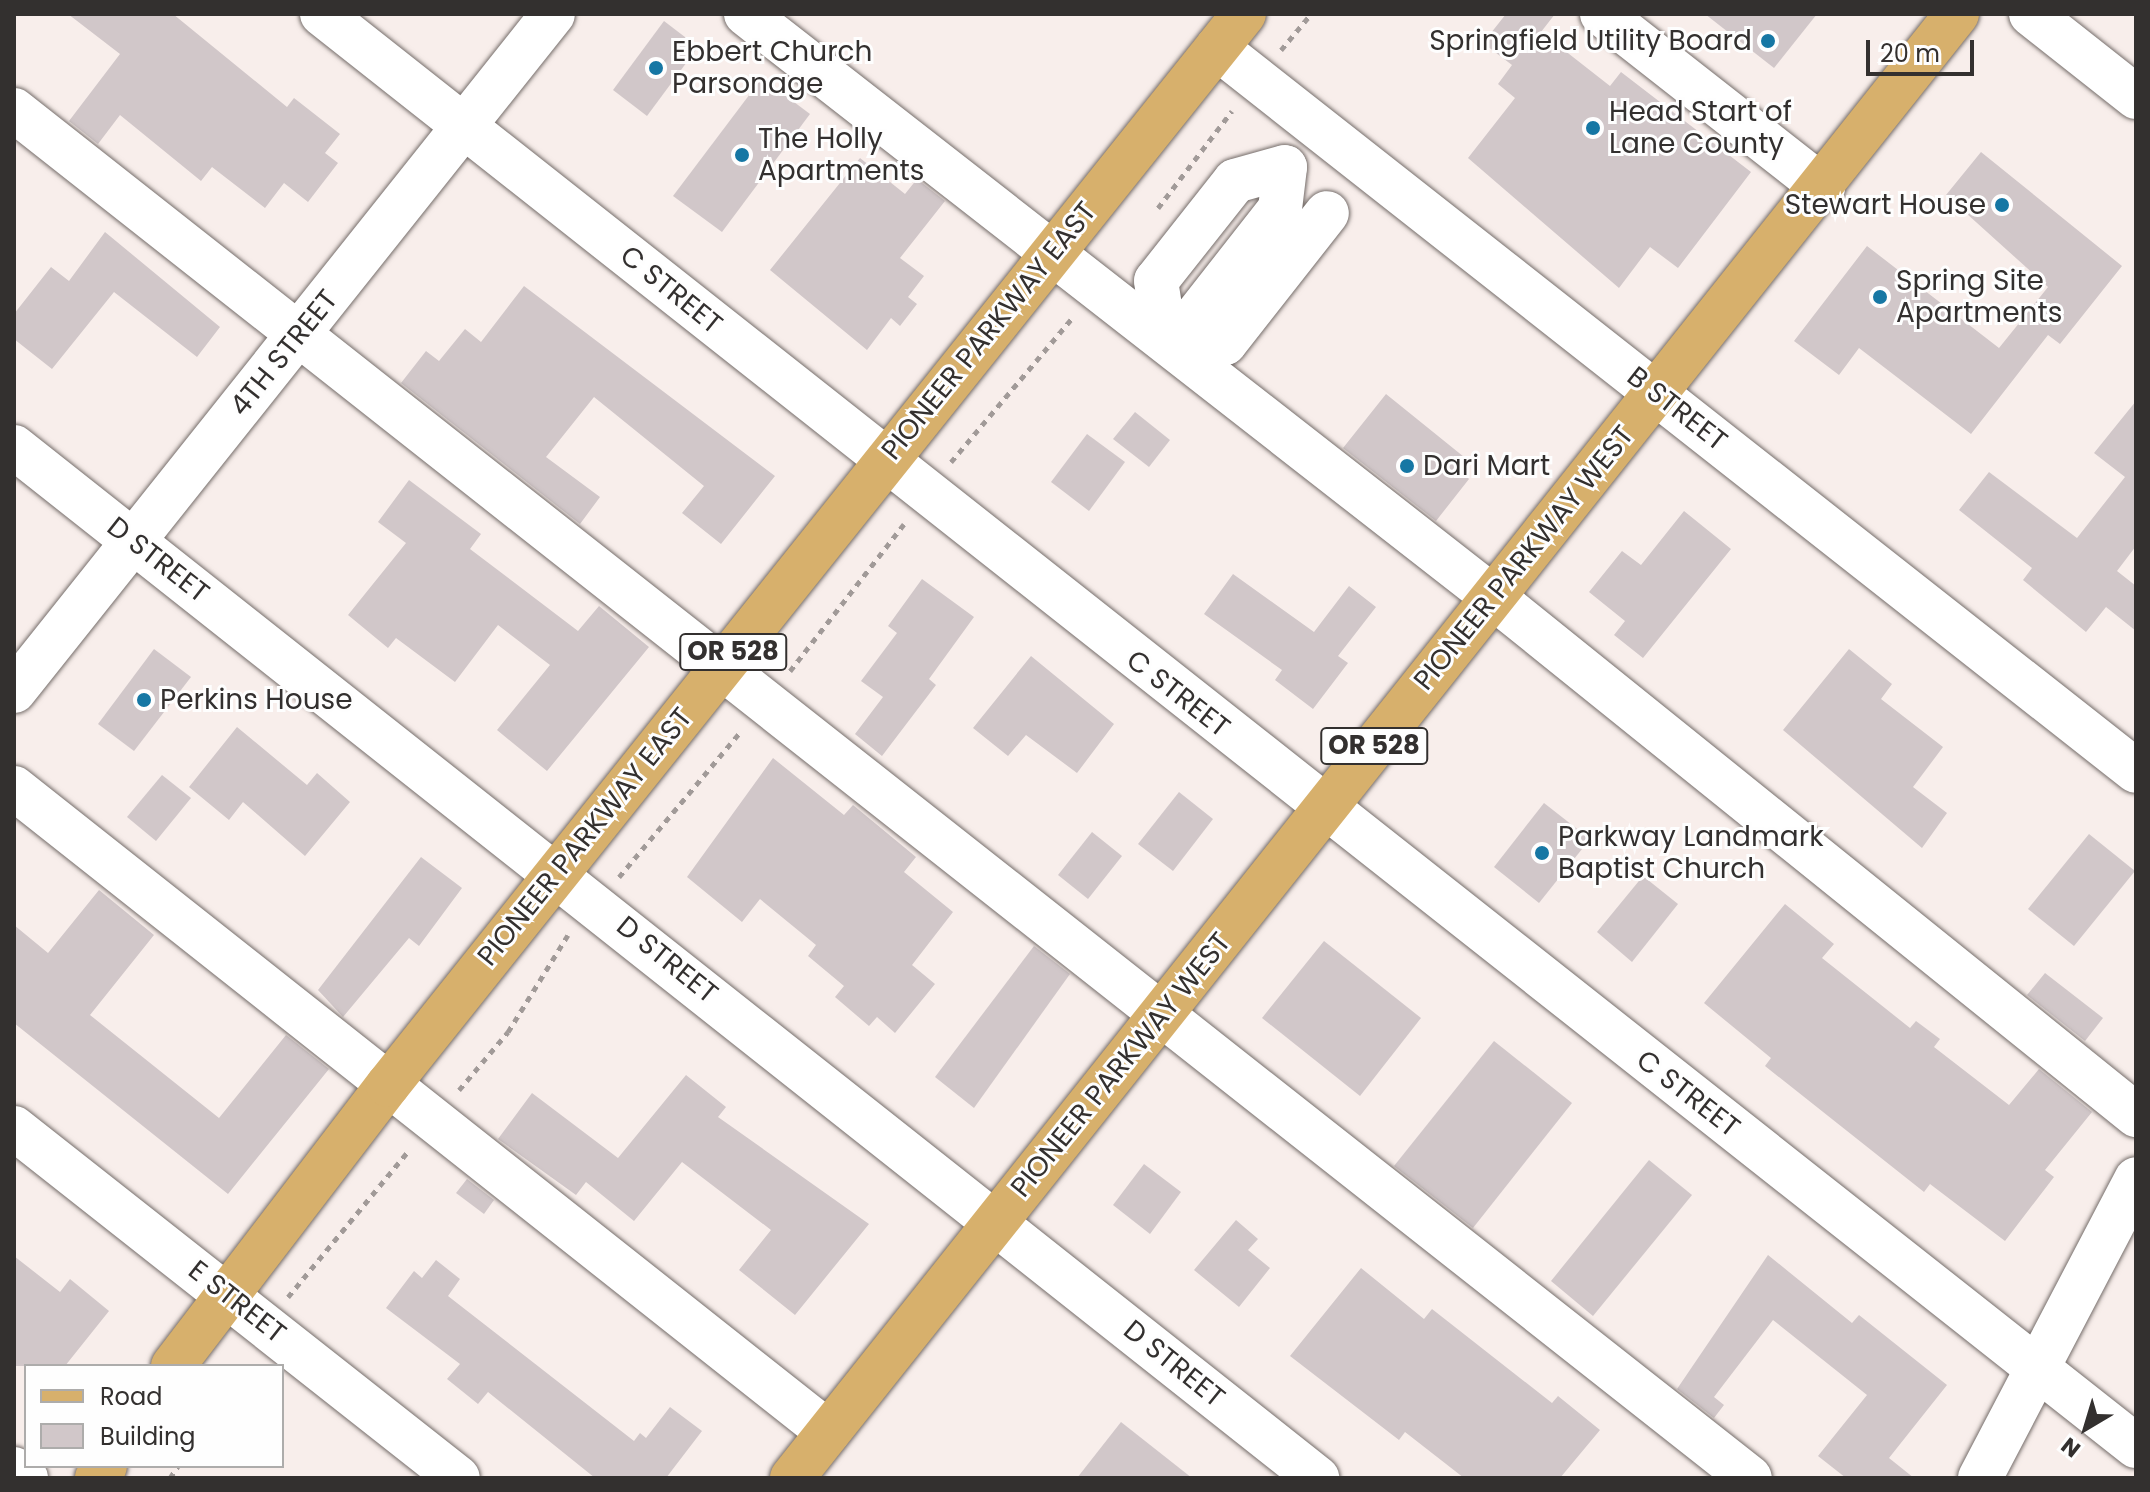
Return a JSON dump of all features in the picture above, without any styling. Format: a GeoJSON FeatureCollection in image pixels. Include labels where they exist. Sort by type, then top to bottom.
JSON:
{"type":"FeatureCollection","features":[{"type":"Feature","properties":{"kind":"main road","name":"PIONEER PARKWAY EAST"},"geometry":{"type":"LineString","coordinates":[[174,1364],[225,1292],[388,1085],[1244,14]]}},
{"type":"Feature","properties":{"kind":"main road","name":"PIONEER PARKWAY WEST"},"geometry":{"type":"LineString","coordinates":[[792,1478],[1823,187],[1957,14]]}},
{"type":"Feature","properties":{"kind":"street","name":"C STREET"},"geometry":{"type":"LineString","coordinates":[[322,14],[466,125],[1324,809],[2136,1446]]}},
{"type":"Feature","properties":{"kind":"street","name":"4TH STREET"},"geometry":{"type":"LineString","coordinates":[[14,691],[553,14]]}},
{"type":"Feature","properties":{"kind":"street"},"geometry":{"type":"LineString","coordinates":[[746,14],[1493,597],[2136,1115]]}},
{"type":"Feature","properties":{"kind":"street"},"geometry":{"type":"LineString","coordinates":[[1602,14],[1823,187]]}},
{"type":"Feature","properties":{"kind":"street"},"geometry":{"type":"LineString","coordinates":[[2031,14],[2136,97]]}},
{"type":"Feature","properties":{"kind":"street","name":"B STREET"},"geometry":{"type":"LineString","coordinates":[[1217,48],[2136,771]]}},
{"type":"Feature","properties":{"kind":"street"},"geometry":{"type":"LineString","coordinates":[[14,110],[719,670],[1750,1478]]}},
{"type":"Feature","properties":{"kind":"street"},"geometry":{"type":"LineString","coordinates":[[1285,167],[1235,181],[1156,281],[1154,303],[1184,330],[1215,348],[1235,333],[1324,204]]}},
{"type":"Feature","properties":{"kind":"street","name":"D STREET"},"geometry":{"type":"LineString","coordinates":[[14,447],[558,871],[1317,1478]]}},
{"type":"Feature","properties":{"kind":"street"},"geometry":{"type":"LineString","coordinates":[[14,788],[828,1432]]}},
{"type":"Feature","properties":{"kind":"street","name":"E STREET"},"geometry":{"type":"LineString","coordinates":[[14,1128],[458,1478]]}},
{"type":"Feature","properties":{"kind":"street"},"geometry":{"type":"LineString","coordinates":[[1980,1478],[2136,1179]]}},
{"type":"Feature","properties":{"kind":"street"},"geometry":{"type":"LineString","coordinates":[[14,1469],[26,1478]]}},
{"type":"Feature","properties":{"kind":"building"},"geometry":{"type":"Polygon","coordinates":[[[68,14],[173,14],[287,107],[294,98],[340,134],[325,153],[338,163],[308,202],[284,183],[265,208],[212,167],[201,181],[120,115],[98,144],[69,121],[120,54],[68,14]]]}},
{"type":"Feature","properties":{"kind":"building","name":"Head Start of Lane County"},"geometry":{"type":"Polygon","coordinates":[[[1506,14],[1555,14],[1541,32],[1610,86],[1621,72],[1751,172],[1678,268],[1650,247],[1619,288],[1468,158],[1515,98],[1498,84],[1512,65],[1483,43],[1506,14]]]}},
{"type":"Feature","properties":{"kind":"building","name":"Springfield Utility Board"},"geometry":{"type":"Polygon","coordinates":[[[1705,14],[1817,14],[1774,68],[1705,14]]]}},
{"type":"Feature","properties":{"kind":"building","name":"Ebbert Church Parsonage"},"geometry":{"type":"Polygon","coordinates":[[[664,21],[698,47],[647,116],[613,90],[664,21]]]}},
{"type":"Feature","properties":{"kind":"building","name":"The Holly Apartments"},"geometry":{"type":"Polygon","coordinates":[[[762,78],[810,114],[722,232],[673,196],[762,78]]]}},
{"type":"Feature","properties":{"kind":"building"},"geometry":{"type":"Polygon","coordinates":[[[1981,152],[2122,266],[2060,344],[2048,335],[1971,434],[1859,348],[1839,375],[1794,341],[1867,246],[1999,348],[2048,287],[1946,195],[1981,152]]]}},
{"type":"Feature","properties":{"kind":"building"},"geometry":{"type":"Polygon","coordinates":[[[860,158],[905,194],[917,179],[945,201],[900,258],[924,276],[908,297],[917,304],[900,326],[891,318],[867,350],[770,270],[860,158]]]}},
{"type":"Feature","properties":{"kind":"building"},"geometry":{"type":"Polygon","coordinates":[[[105,232],[220,327],[197,357],[114,292],[52,369],[14,339],[14,314],[51,267],[69,281],[105,232]]]}},
{"type":"Feature","properties":{"kind":"building"},"geometry":{"type":"Polygon","coordinates":[[[524,286],[775,476],[721,544],[682,513],[704,486],[594,397],[546,457],[600,497],[580,524],[401,383],[426,351],[439,361],[465,329],[481,342],[524,286]]]}},
{"type":"Feature","properties":{"kind":"building","name":"Dari Mart"},"geometry":{"type":"Polygon","coordinates":[[[1386,394],[1469,461],[1461,471],[1469,479],[1436,521],[1343,448],[1386,394]]]}},
{"type":"Feature","properties":{"kind":"building"},"geometry":{"type":"Polygon","coordinates":[[[2136,401],[2136,546],[2117,571],[2136,586],[2136,631],[2106,607],[2086,632],[2023,580],[2032,568],[1959,510],[1989,472],[2077,538],[2125,477],[2094,453],[2136,401]]]}},
{"type":"Feature","properties":{"kind":"building"},"geometry":{"type":"Polygon","coordinates":[[[1135,412],[1170,440],[1149,467],[1113,439],[1135,412]]]}},
{"type":"Feature","properties":{"kind":"building"},"geometry":{"type":"Polygon","coordinates":[[[1087,434],[1125,462],[1089,511],[1051,482],[1087,434]]]}},
{"type":"Feature","properties":{"kind":"building"},"geometry":{"type":"Polygon","coordinates":[[[409,480],[481,534],[470,549],[578,631],[599,606],[649,647],[547,771],[497,730],[550,665],[498,625],[455,682],[396,638],[388,648],[348,615],[406,543],[378,522],[409,480]]]}},
{"type":"Feature","properties":{"kind":"building"},"geometry":{"type":"Polygon","coordinates":[[[1684,511],[1731,549],[1643,658],[1614,635],[1625,621],[1589,592],[1622,551],[1641,565],[1684,511]]]}},
{"type":"Feature","properties":{"kind":"building"},"geometry":{"type":"Polygon","coordinates":[[[1233,574],[1314,632],[1349,586],[1376,607],[1338,656],[1348,663],[1313,709],[1275,680],[1282,670],[1204,614],[1233,574]]]}},
{"type":"Feature","properties":{"kind":"building"},"geometry":{"type":"Polygon","coordinates":[[[922,579],[974,617],[929,679],[936,685],[882,756],[855,734],[883,697],[861,681],[897,633],[888,626],[922,579]]]}},
{"type":"Feature","properties":{"kind":"building","name":"Perkins House"},"geometry":{"type":"Polygon","coordinates":[[[154,649],[191,677],[134,751],[98,724],[154,649]]]}},
{"type":"Feature","properties":{"kind":"building"},"geometry":{"type":"Polygon","coordinates":[[[1849,649],[1892,684],[1881,699],[1943,747],[1913,787],[1947,813],[1922,848],[1783,730],[1849,649]]]}},
{"type":"Feature","properties":{"kind":"building"},"geometry":{"type":"Polygon","coordinates":[[[1031,656],[1114,724],[1077,773],[1026,735],[1008,756],[973,728],[1031,656]]]}},
{"type":"Feature","properties":{"kind":"building"},"geometry":{"type":"Polygon","coordinates":[[[237,727],[307,785],[317,773],[350,802],[305,856],[243,802],[229,820],[189,787],[237,727]]]}},
{"type":"Feature","properties":{"kind":"building"},"geometry":{"type":"Polygon","coordinates":[[[773,758],[844,815],[853,805],[916,857],[904,872],[953,912],[912,965],[935,984],[895,1033],[877,1017],[869,1026],[835,997],[844,986],[808,956],[816,945],[760,899],[742,922],[687,877],[773,758]]]}},
{"type":"Feature","properties":{"kind":"building"},"geometry":{"type":"Polygon","coordinates":[[[162,775],[191,798],[156,841],[127,817],[162,775]]]}},
{"type":"Feature","properties":{"kind":"building"},"geometry":{"type":"Polygon","coordinates":[[[1179,792],[1213,819],[1173,871],[1138,844],[1179,792]]]}},
{"type":"Feature","properties":{"kind":"building","name":"Parkway Landmark Baptist Church"},"geometry":{"type":"Polygon","coordinates":[[[1544,803],[1590,839],[1539,903],[1494,867],[1544,803]]]}},
{"type":"Feature","properties":{"kind":"building"},"geometry":{"type":"Polygon","coordinates":[[[1092,832],[1122,856],[1088,899],[1058,875],[1092,832]]]}},
{"type":"Feature","properties":{"kind":"building"},"geometry":{"type":"Polygon","coordinates":[[[2089,834],[2135,871],[2074,946],[2028,909],[2089,834]]]}},
{"type":"Feature","properties":{"kind":"building"},"geometry":{"type":"Polygon","coordinates":[[[421,857],[462,888],[419,946],[409,938],[343,1017],[318,990],[421,857]]]}},
{"type":"Feature","properties":{"kind":"building"},"geometry":{"type":"Polygon","coordinates":[[[1643,876],[1678,904],[1632,962],[1597,932],[1643,876]]]}},
{"type":"Feature","properties":{"kind":"building"},"geometry":{"type":"Polygon","coordinates":[[[99,890],[154,935],[90,1015],[219,1118],[286,1035],[329,1069],[228,1194],[14,1023],[14,925],[48,953],[99,890]]]}},
{"type":"Feature","properties":{"kind":"building"},"geometry":{"type":"Polygon","coordinates":[[[1785,904],[1834,944],[1822,958],[1910,1028],[1916,1021],[1940,1039],[1934,1047],[2009,1105],[2039,1069],[2092,1112],[2045,1170],[2054,1177],[2005,1241],[1930,1184],[1924,1192],[1765,1066],[1771,1058],[1704,1003],[1785,904]]]}},
{"type":"Feature","properties":{"kind":"building"},"geometry":{"type":"Polygon","coordinates":[[[1324,941],[1421,1018],[1360,1096],[1262,1018],[1324,941]]]}},
{"type":"Feature","properties":{"kind":"building"},"geometry":{"type":"Polygon","coordinates":[[[1034,946],[1070,974],[974,1108],[935,1077],[1034,946]]]}},
{"type":"Feature","properties":{"kind":"building"},"geometry":{"type":"Polygon","coordinates":[[[2045,973],[2103,1018],[2085,1041],[2027,995],[2045,973]]]}},
{"type":"Feature","properties":{"kind":"building"},"geometry":{"type":"Polygon","coordinates":[[[1494,1041],[1572,1103],[1473,1228],[1394,1166],[1494,1041]]]}},
{"type":"Feature","properties":{"kind":"building"},"geometry":{"type":"Polygon","coordinates":[[[686,1075],[726,1107],[718,1117],[869,1224],[795,1315],[739,1270],[771,1230],[682,1162],[634,1221],[586,1182],[576,1195],[498,1139],[532,1093],[618,1158],[686,1075]]]}},
{"type":"Feature","properties":{"kind":"building"},"geometry":{"type":"Polygon","coordinates":[[[1649,1160],[1692,1195],[1593,1316],[1551,1281],[1649,1160]]]}},
{"type":"Feature","properties":{"kind":"building"},"geometry":{"type":"Polygon","coordinates":[[[1144,1164],[1181,1192],[1150,1234],[1113,1205],[1144,1164]]]}},
{"type":"Feature","properties":{"kind":"building"},"geometry":{"type":"Polygon","coordinates":[[[467,1179],[494,1200],[484,1214],[456,1193],[467,1179]]]}},
{"type":"Feature","properties":{"kind":"building"},"geometry":{"type":"Polygon","coordinates":[[[1236,1220],[1258,1239],[1248,1250],[1270,1268],[1239,1307],[1194,1270],[1236,1220]]]}},
{"type":"Feature","properties":{"kind":"building"},"geometry":{"type":"Polygon","coordinates":[[[1768,1255],[1852,1323],[1859,1315],[1947,1385],[1889,1458],[1914,1478],[1846,1478],[1818,1456],[1867,1395],[1773,1320],[1714,1397],[1724,1405],[1714,1418],[1677,1389],[1768,1255]]]}},
{"type":"Feature","properties":{"kind":"building"},"geometry":{"type":"Polygon","coordinates":[[[14,1256],[60,1292],[70,1279],[109,1311],[67,1364],[14,1366],[14,1256]]]}},
{"type":"Feature","properties":{"kind":"building"},"geometry":{"type":"Polygon","coordinates":[[[436,1260],[460,1279],[448,1296],[634,1441],[640,1433],[646,1438],[670,1407],[702,1431],[666,1478],[595,1478],[488,1392],[478,1404],[447,1379],[460,1364],[386,1308],[414,1271],[422,1278],[436,1260]]]}},
{"type":"Feature","properties":{"kind":"building"},"geometry":{"type":"Polygon","coordinates":[[[1361,1268],[1424,1319],[1432,1309],[1552,1403],[1558,1396],[1600,1430],[1560,1478],[1464,1478],[1405,1432],[1399,1440],[1290,1356],[1361,1268]]]}},
{"type":"Feature","properties":{"kind":"building"},"geometry":{"type":"Polygon","coordinates":[[[1121,1422],[1192,1478],[1077,1478],[1121,1422]]]}},
{"type":"Feature","properties":{"kind":"place","name":"Springfield Utility Board"},"geometry":{"type":"Point","coordinates":[1768,41]}},
{"type":"Feature","properties":{"kind":"place","name":"Ebbert Church Parsonage"},"geometry":{"type":"Point","coordinates":[656,68]}},
{"type":"Feature","properties":{"kind":"place","name":"Head Start of Lane County"},"geometry":{"type":"Point","coordinates":[1593,128]}},
{"type":"Feature","properties":{"kind":"place","name":"The Holly Apartments"},"geometry":{"type":"Point","coordinates":[742,155]}},
{"type":"Feature","properties":{"kind":"place","name":"Stewart House"},"geometry":{"type":"Point","coordinates":[2002,205]}},
{"type":"Feature","properties":{"kind":"place","name":"Spring Site Apartments"},"geometry":{"type":"Point","coordinates":[1880,297]}},
{"type":"Feature","properties":{"kind":"place","name":"Dari Mart"},"geometry":{"type":"Point","coordinates":[1407,466]}},
{"type":"Feature","properties":{"kind":"place","name":"Perkins House"},"geometry":{"type":"Point","coordinates":[144,700]}},
{"type":"Feature","properties":{"kind":"place","name":"Parkway Landmark Baptist Church"},"geometry":{"type":"Point","coordinates":[1542,853]}}]}
